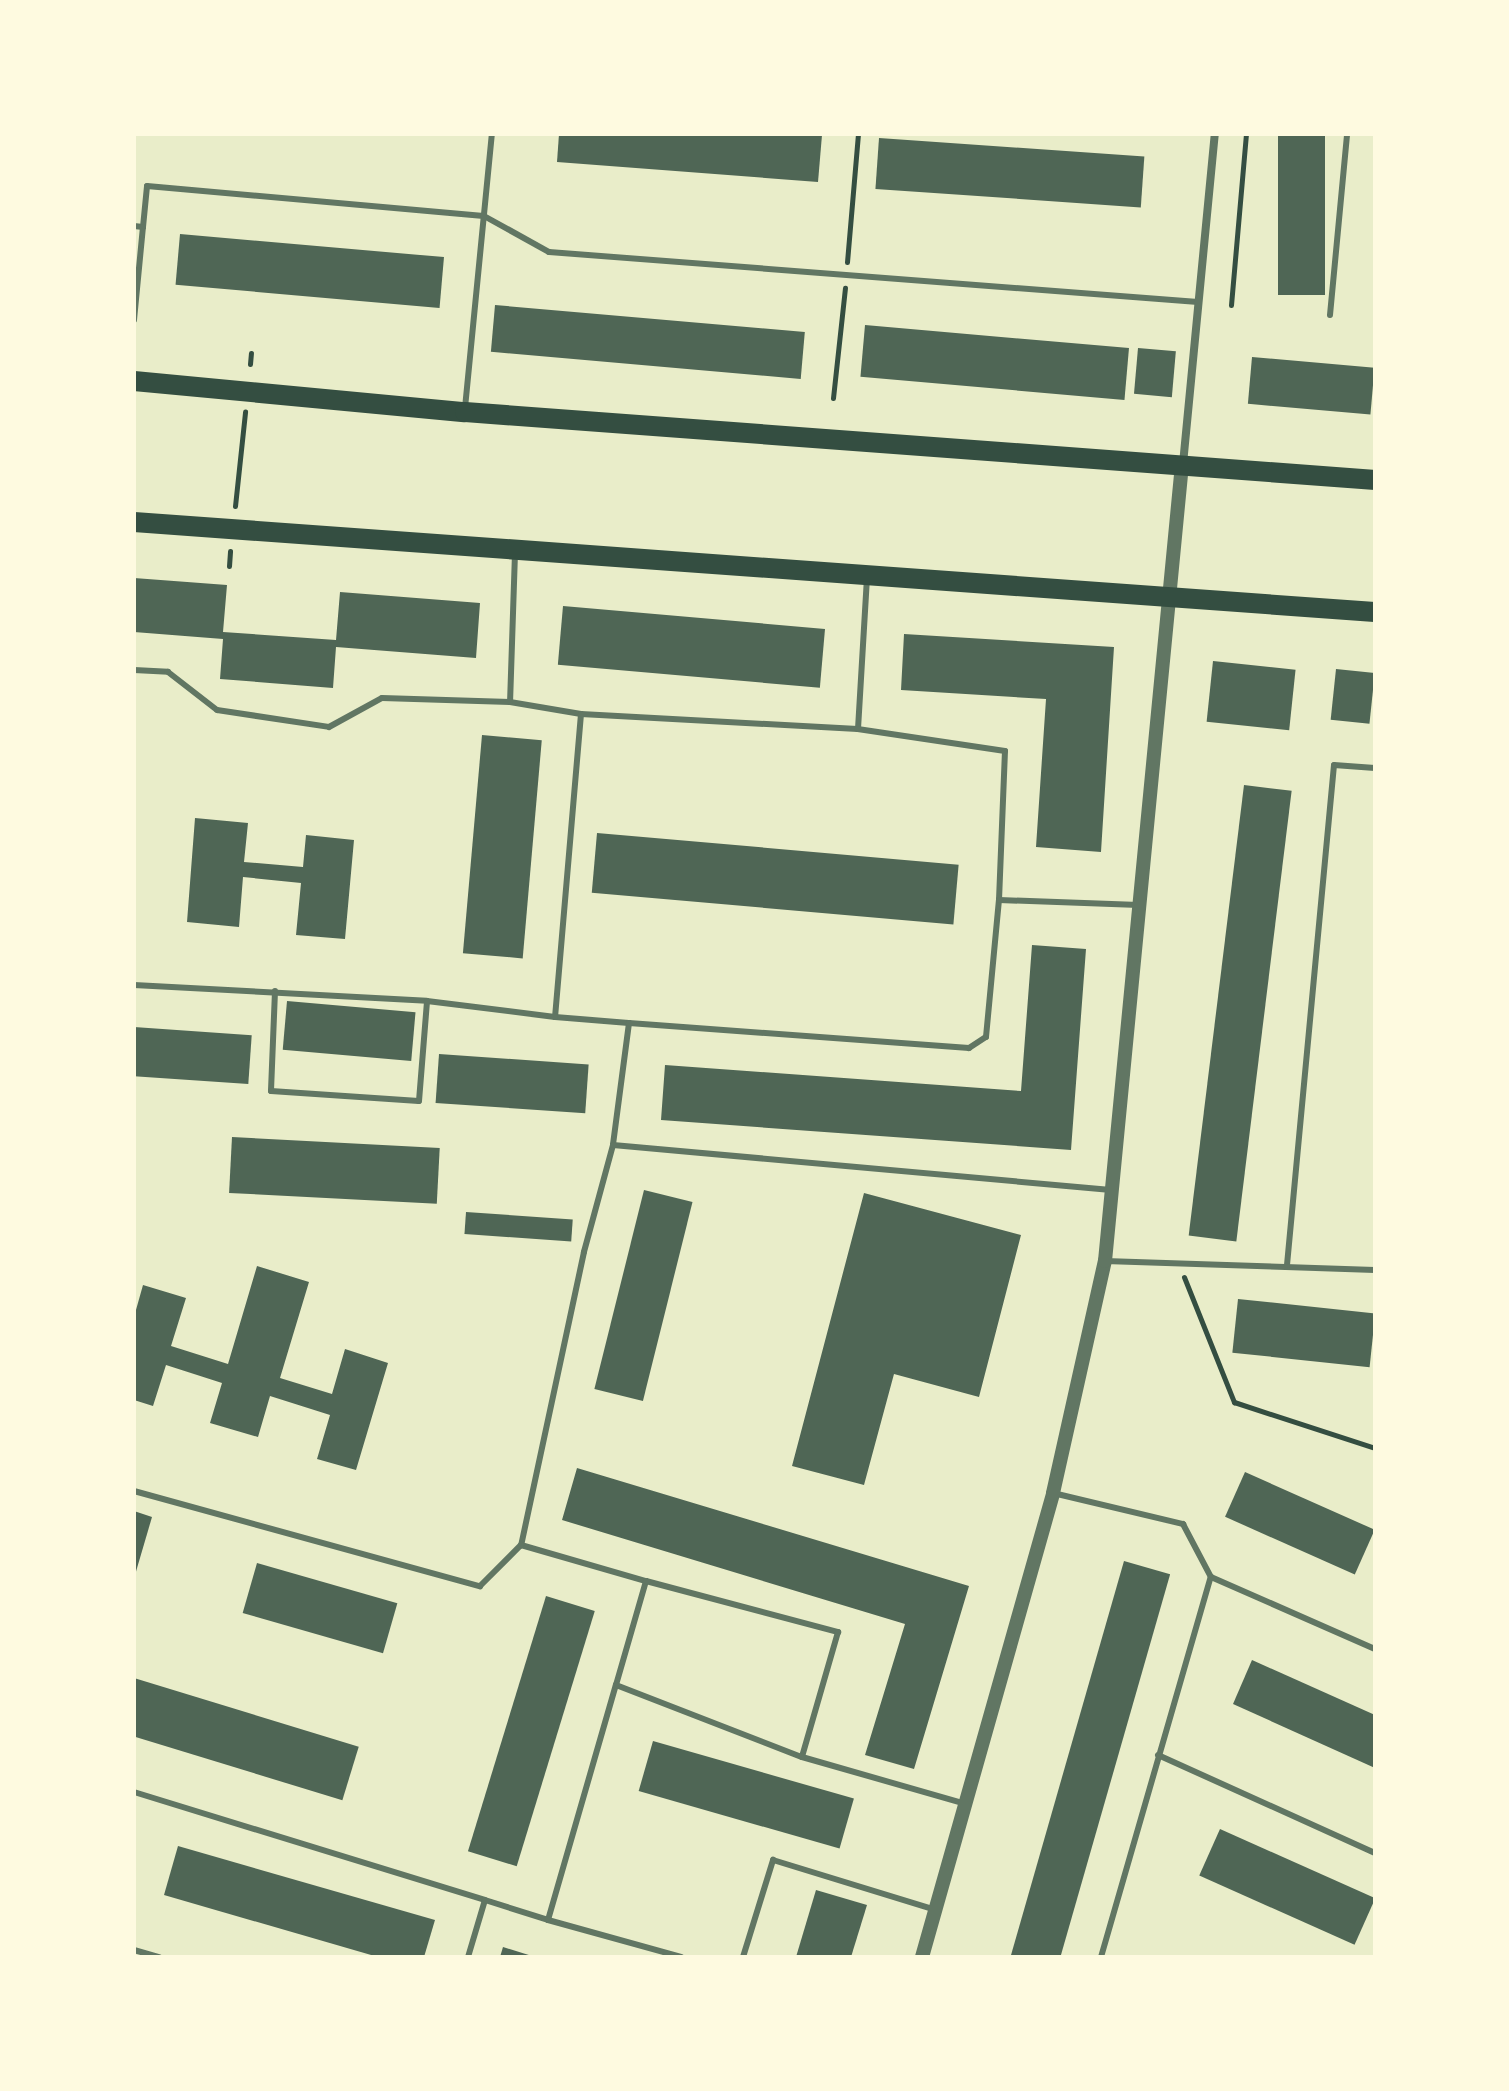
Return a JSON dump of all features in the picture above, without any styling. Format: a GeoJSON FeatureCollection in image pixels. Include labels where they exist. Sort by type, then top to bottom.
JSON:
{"type":"FeatureCollection","features":[{"type":"Feature","properties":{"kind":"main road"},"geometry":{"type":"LineString","coordinates":[[134,381],[465,412],[1375,480]]}},
{"type":"Feature","properties":{"kind":"main road"},"geometry":{"type":"LineString","coordinates":[[134,522],[1375,612]]}},
{"type":"Feature","properties":{"kind":"street"},"geometry":{"type":"LineString","coordinates":[[922,1957],[1053,1493],[1105,1261],[1143,906],[1215,134]]}},
{"type":"Feature","properties":{"kind":"lane"},"geometry":{"type":"LineString","coordinates":[[465,412],[492,134]]}},
{"type":"Feature","properties":{"kind":"lane"},"geometry":{"type":"LineString","coordinates":[[1330,315],[1347,134]]}},
{"type":"Feature","properties":{"kind":"lane"},"geometry":{"type":"LineString","coordinates":[[134,320],[147,186],[484,216],[549,252],[846,272],[1198,302]]}},
{"type":"Feature","properties":{"kind":"lane"},"geometry":{"type":"LineString","coordinates":[[134,226],[143,227]]}},
{"type":"Feature","properties":{"kind":"lane"},"geometry":{"type":"LineString","coordinates":[[510,702],[515,549]]}},
{"type":"Feature","properties":{"kind":"lane"},"geometry":{"type":"LineString","coordinates":[[858,729],[868,573]]}},
{"type":"Feature","properties":{"kind":"lane"},"geometry":{"type":"LineString","coordinates":[[134,670],[168,672],[217,710],[329,727],[382,698],[510,702],[581,714],[858,729],[1005,751],[999,900],[986,1037],[969,1048],[555,1017],[427,1001],[134,985]]}},
{"type":"Feature","properties":{"kind":"lane"},"geometry":{"type":"LineString","coordinates":[[555,1017],[581,714]]}},
{"type":"Feature","properties":{"kind":"lane"},"geometry":{"type":"LineString","coordinates":[[1287,1265],[1334,765],[1375,768]]}},
{"type":"Feature","properties":{"kind":"lane"},"geometry":{"type":"LineString","coordinates":[[999,900],[1143,906]]}},
{"type":"Feature","properties":{"kind":"lane"},"geometry":{"type":"LineString","coordinates":[[275,991],[271,1091],[419,1101],[427,1001]]}},
{"type":"Feature","properties":{"kind":"lane"},"geometry":{"type":"LineString","coordinates":[[134,1491],[480,1586],[521,1545],[584,1252],[613,1145],[629,1023]]}},
{"type":"Feature","properties":{"kind":"lane"},"geometry":{"type":"LineString","coordinates":[[613,1145],[1114,1191]]}},
{"type":"Feature","properties":{"kind":"lane"},"geometry":{"type":"LineString","coordinates":[[1105,1261],[1375,1270]]}},
{"type":"Feature","properties":{"kind":"lane"},"geometry":{"type":"LineString","coordinates":[[1053,1493],[1183,1524],[1211,1577],[1375,1649]]}},
{"type":"Feature","properties":{"kind":"lane"},"geometry":{"type":"LineString","coordinates":[[521,1545],[838,1632],[802,1757]]}},
{"type":"Feature","properties":{"kind":"lane"},"geometry":{"type":"LineString","coordinates":[[1101,1957],[1211,1577]]}},
{"type":"Feature","properties":{"kind":"lane"},"geometry":{"type":"LineString","coordinates":[[548,1920],[646,1581]]}},
{"type":"Feature","properties":{"kind":"lane"},"geometry":{"type":"LineString","coordinates":[[616,1685],[802,1757],[966,1804]]}},
{"type":"Feature","properties":{"kind":"lane"},"geometry":{"type":"LineString","coordinates":[[1158,1755],[1375,1853]]}},
{"type":"Feature","properties":{"kind":"lane"},"geometry":{"type":"LineString","coordinates":[[134,1794],[548,1920],[681,1957]]}},
{"type":"Feature","properties":{"kind":"lane"},"geometry":{"type":"LineString","coordinates":[[743,1957],[773,1860],[936,1910]]}},
{"type":"Feature","properties":{"kind":"lane"},"geometry":{"type":"LineString","coordinates":[[468,1957],[485,1900]]}},
{"type":"Feature","properties":{"kind":"lane"},"geometry":{"type":"LineString","coordinates":[[134,1950],[159,1957]]}},
{"type":"Feature","properties":{"kind":"path"},"geometry":{"type":"LineString","coordinates":[[833,398],[858,134]]}},
{"type":"Feature","properties":{"kind":"path"},"geometry":{"type":"LineString","coordinates":[[1231,305],[1246,134]]}},
{"type":"Feature","properties":{"kind":"path"},"geometry":{"type":"LineString","coordinates":[[250,364],[251,353]]}},
{"type":"Feature","properties":{"kind":"path"},"geometry":{"type":"LineString","coordinates":[[235,506],[245,412]]}},
{"type":"Feature","properties":{"kind":"path"},"geometry":{"type":"LineString","coordinates":[[229,566],[231,551]]}},
{"type":"Feature","properties":{"kind":"path"},"geometry":{"type":"LineString","coordinates":[[1178,1262],[1234,1402],[1375,1448]]}},
{"type":"Feature","properties":{"kind":"building"},"geometry":{"type":"Polygon","coordinates":[[[559,134],[822,135],[818,182],[557,162],[559,134]]]}},
{"type":"Feature","properties":{"kind":"building"},"geometry":{"type":"Polygon","coordinates":[[[1278,134],[1325,134],[1325,295],[1278,295],[1278,134]]]}},
{"type":"Feature","properties":{"kind":"building"},"geometry":{"type":"Polygon","coordinates":[[[879,138],[1144,157],[1141,207],[875,189],[879,138]]]}},
{"type":"Feature","properties":{"kind":"building"},"geometry":{"type":"Polygon","coordinates":[[[180,234],[444,257],[440,308],[176,285],[180,234]]]}},
{"type":"Feature","properties":{"kind":"building"},"geometry":{"type":"Polygon","coordinates":[[[495,305],[805,332],[801,379],[491,352],[495,305]]]}},
{"type":"Feature","properties":{"kind":"building"},"geometry":{"type":"Polygon","coordinates":[[[865,325],[1129,348],[1124,400],[860,377],[865,325]]]}},
{"type":"Feature","properties":{"kind":"building"},"geometry":{"type":"Polygon","coordinates":[[[1138,348],[1176,351],[1172,397],[1134,394],[1138,348]]]}},
{"type":"Feature","properties":{"kind":"building"},"geometry":{"type":"Polygon","coordinates":[[[1252,357],[1375,368],[1370,415],[1248,404],[1252,357]]]}},
{"type":"Feature","properties":{"kind":"building"},"geometry":{"type":"Polygon","coordinates":[[[134,578],[227,585],[223,632],[336,640],[340,592],[480,603],[476,658],[336,647],[333,688],[220,679],[223,639],[134,632],[134,578]]]}},
{"type":"Feature","properties":{"kind":"building"},"geometry":{"type":"Polygon","coordinates":[[[563,606],[825,629],[820,688],[558,665],[563,606]]]}},
{"type":"Feature","properties":{"kind":"building"},"geometry":{"type":"Polygon","coordinates":[[[904,634],[1114,647],[1101,852],[1036,847],[1046,699],[901,690],[904,634]]]}},
{"type":"Feature","properties":{"kind":"building"},"geometry":{"type":"Polygon","coordinates":[[[1213,661],[1296,670],[1289,730],[1207,722],[1213,661]]]}},
{"type":"Feature","properties":{"kind":"building"},"geometry":{"type":"Polygon","coordinates":[[[1336,669],[1375,673],[1369,724],[1331,720],[1336,669]]]}},
{"type":"Feature","properties":{"kind":"building"},"geometry":{"type":"Polygon","coordinates":[[[482,735],[542,740],[523,958],[463,953],[482,735]]]}},
{"type":"Feature","properties":{"kind":"building"},"geometry":{"type":"Polygon","coordinates":[[[1244,785],[1292,791],[1236,1241],[1189,1236],[1244,785]]]}},
{"type":"Feature","properties":{"kind":"building"},"geometry":{"type":"Polygon","coordinates":[[[195,818],[248,823],[244,862],[303,867],[306,835],[354,840],[345,939],[296,935],[301,883],[243,877],[239,927],[187,922],[195,818]]]}},
{"type":"Feature","properties":{"kind":"building"},"geometry":{"type":"Polygon","coordinates":[[[597,833],[959,865],[953,924],[592,893],[597,833]]]}},
{"type":"Feature","properties":{"kind":"building"},"geometry":{"type":"Polygon","coordinates":[[[1032,945],[1086,949],[1071,1150],[661,1120],[665,1065],[1021,1091],[1032,945]]]}},
{"type":"Feature","properties":{"kind":"building"},"geometry":{"type":"Polygon","coordinates":[[[287,1001],[416,1012],[411,1061],[283,1050],[287,1001]]]}},
{"type":"Feature","properties":{"kind":"building"},"geometry":{"type":"Polygon","coordinates":[[[134,1027],[252,1035],[248,1084],[134,1076],[134,1027]]]}},
{"type":"Feature","properties":{"kind":"building"},"geometry":{"type":"Polygon","coordinates":[[[439,1054],[589,1064],[585,1113],[436,1103],[439,1054]]]}},
{"type":"Feature","properties":{"kind":"building"},"geometry":{"type":"Polygon","coordinates":[[[232,1137],[440,1148],[437,1204],[229,1193],[232,1137]]]}},
{"type":"Feature","properties":{"kind":"building"},"geometry":{"type":"Polygon","coordinates":[[[644,1190],[693,1202],[643,1401],[594,1389],[644,1190]]]}},
{"type":"Feature","properties":{"kind":"building"},"geometry":{"type":"Polygon","coordinates":[[[864,1193],[1021,1235],[979,1397],[894,1374],[864,1485],[792,1466],[864,1193]]]}},
{"type":"Feature","properties":{"kind":"building"},"geometry":{"type":"Polygon","coordinates":[[[466,1212],[573,1219],[571,1241],[464,1234],[466,1212]]]}},
{"type":"Feature","properties":{"kind":"building"},"geometry":{"type":"Polygon","coordinates":[[[257,1266],[309,1282],[280,1378],[332,1394],[345,1349],[388,1363],[356,1470],[317,1459],[330,1415],[270,1396],[258,1437],[210,1423],[222,1383],[166,1365],[153,1406],[134,1400],[134,1317],[143,1285],[186,1298],[171,1346],[228,1364],[257,1266]]]}},
{"type":"Feature","properties":{"kind":"building"},"geometry":{"type":"Polygon","coordinates":[[[1238,1299],[1375,1313],[1370,1367],[1232,1353],[1238,1299]]]}},
{"type":"Feature","properties":{"kind":"building"},"geometry":{"type":"Polygon","coordinates":[[[577,1468],[969,1586],[914,1769],[865,1755],[905,1624],[562,1520],[577,1468]]]}},
{"type":"Feature","properties":{"kind":"building"},"geometry":{"type":"Polygon","coordinates":[[[1245,1472],[1375,1530],[1355,1575],[1225,1517],[1245,1472]]]}},
{"type":"Feature","properties":{"kind":"building"},"geometry":{"type":"Polygon","coordinates":[[[134,1511],[152,1517],[135,1575],[134,1575],[134,1511]]]}},
{"type":"Feature","properties":{"kind":"building"},"geometry":{"type":"Polygon","coordinates":[[[1124,1561],[1170,1574],[1060,1957],[1010,1957],[1124,1561]]]}},
{"type":"Feature","properties":{"kind":"building"},"geometry":{"type":"Polygon","coordinates":[[[257,1563],[397,1603],[383,1653],[243,1613],[257,1563]]]}},
{"type":"Feature","properties":{"kind":"building"},"geometry":{"type":"Polygon","coordinates":[[[546,1596],[595,1611],[517,1866],[468,1851],[546,1596]]]}},
{"type":"Feature","properties":{"kind":"building"},"geometry":{"type":"Polygon","coordinates":[[[1252,1660],[1375,1715],[1375,1768],[1233,1704],[1252,1660]]]}},
{"type":"Feature","properties":{"kind":"building"},"geometry":{"type":"Polygon","coordinates":[[[134,1678],[359,1747],[342,1800],[134,1737],[134,1678]]]}},
{"type":"Feature","properties":{"kind":"building"},"geometry":{"type":"Polygon","coordinates":[[[653,1741],[854,1799],[840,1849],[639,1791],[653,1741]]]}},
{"type":"Feature","properties":{"kind":"building"},"geometry":{"type":"Polygon","coordinates":[[[1220,1829],[1375,1898],[1355,1945],[1199,1876],[1220,1829]]]}},
{"type":"Feature","properties":{"kind":"building"},"geometry":{"type":"Polygon","coordinates":[[[178,1846],[435,1920],[424,1957],[378,1957],[164,1895],[178,1846]]]}},
{"type":"Feature","properties":{"kind":"building"},"geometry":{"type":"Polygon","coordinates":[[[816,1890],[867,1905],[851,1957],[796,1957],[816,1890]]]}},
{"type":"Feature","properties":{"kind":"building"},"geometry":{"type":"Polygon","coordinates":[[[503,1947],[532,1956],[532,1957],[500,1957],[503,1947]]]}}]}
